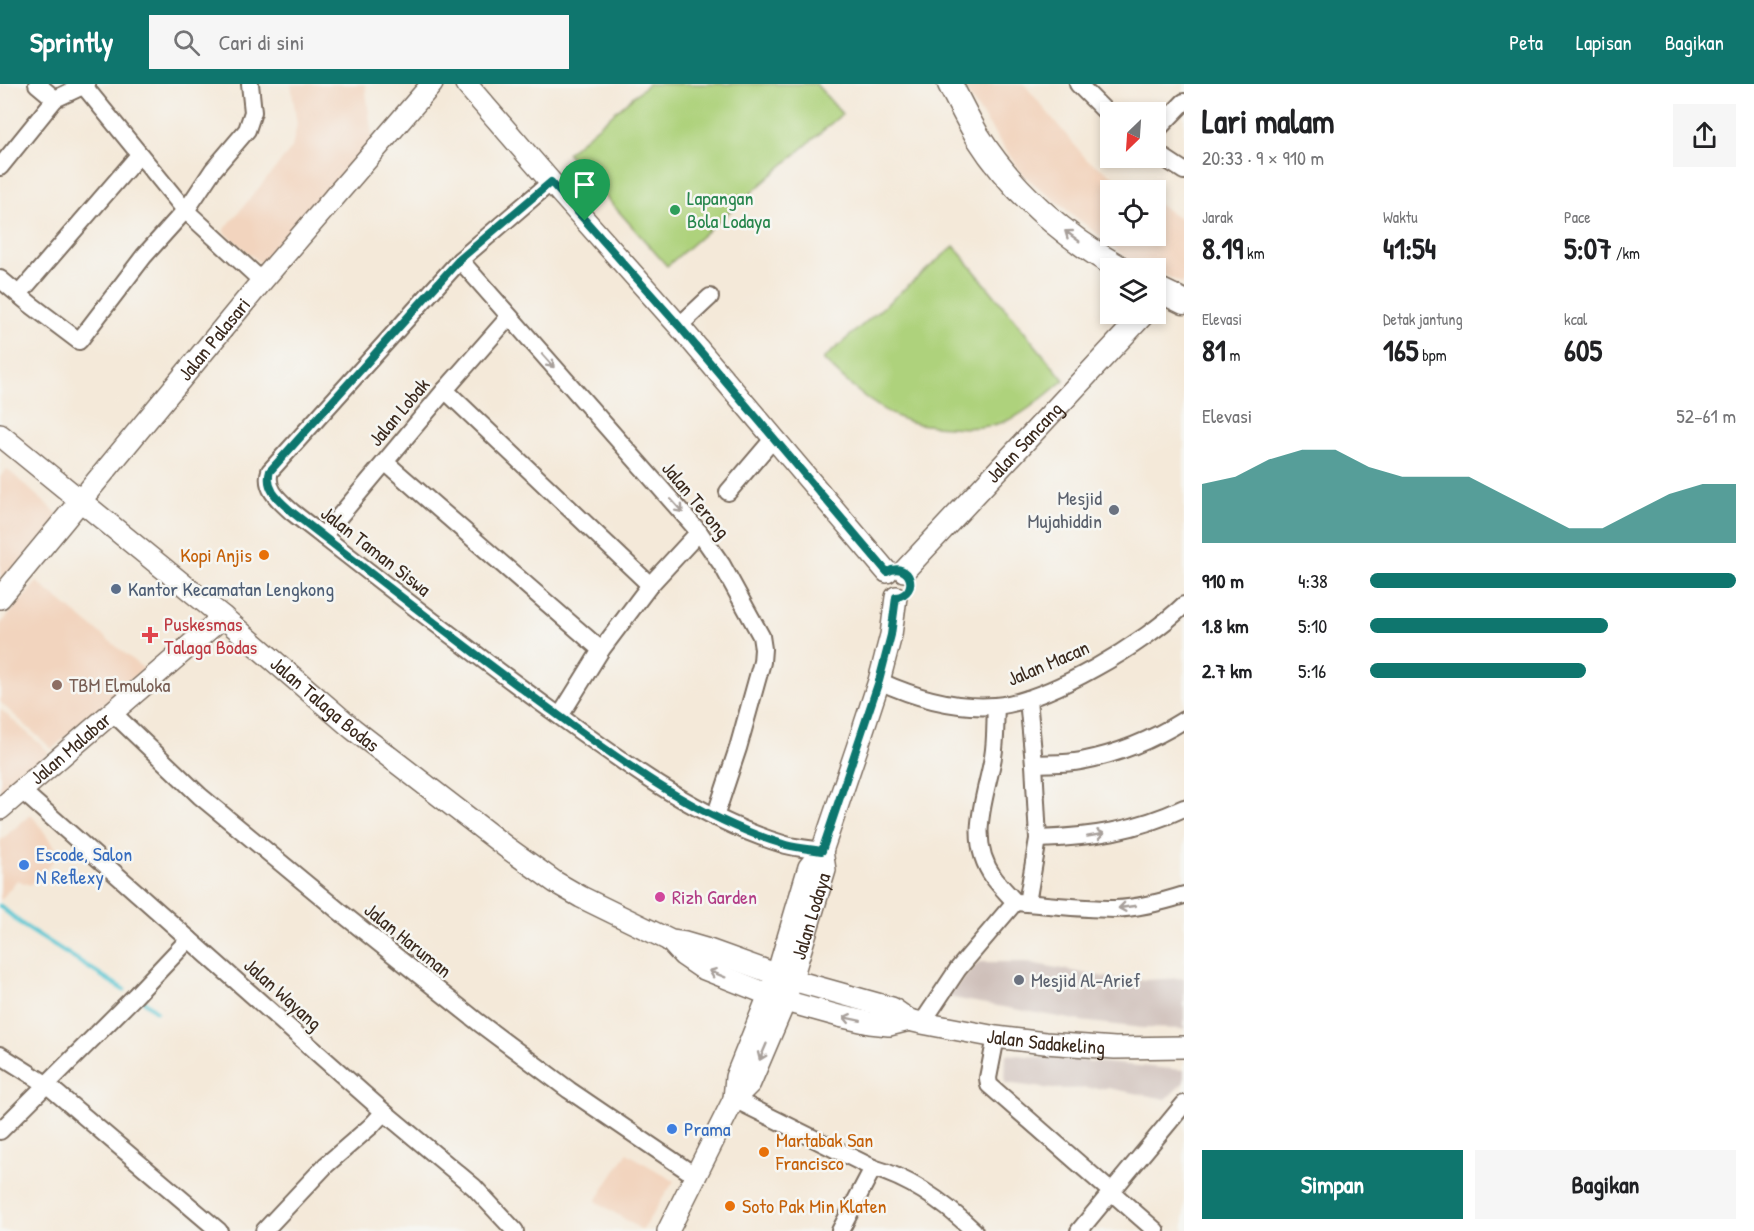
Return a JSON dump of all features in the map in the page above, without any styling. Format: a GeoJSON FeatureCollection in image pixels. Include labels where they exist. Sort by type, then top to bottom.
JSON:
{"type":"FeatureCollection","features":[{"type":"Feature","properties":{"kind":"main road"},"geometry":{"type":"LineString","coordinates":[[949,93],[978,138],[1011,181],[1050,220],[1103,258]]}},
{"type":"Feature","properties":{"kind":"street"},"geometry":{"type":"LineString","coordinates":[[37,84],[55,99]]}},
{"type":"Feature","properties":{"kind":"street"},"geometry":{"type":"LineString","coordinates":[[0,279],[79,341],[144,256],[185,210],[213,170],[247,130],[253,112],[250,84]]}},
{"type":"Feature","properties":{"kind":"street","name":"Jalan Palasari"},"geometry":{"type":"LineString","coordinates":[[0,598],[262,281],[432,84]]}},
{"type":"Feature","properties":{"kind":"street"},"geometry":{"type":"LineString","coordinates":[[466,84],[679,326],[774,438],[896,571]]}},
{"type":"Feature","properties":{"kind":"street"},"geometry":{"type":"LineString","coordinates":[[0,167],[55,99],[85,85],[185,210],[262,281]]}},
{"type":"Feature","properties":{"kind":"street"},"geometry":{"type":"LineString","coordinates":[[1084,86],[1100,104]]}},
{"type":"Feature","properties":{"kind":"street"},"geometry":{"type":"LineString","coordinates":[[1166,121],[1184,102]]}},
{"type":"Feature","properties":{"kind":"street"},"geometry":{"type":"LineString","coordinates":[[18,294],[139,155]]}},
{"type":"Feature","properties":{"kind":"street"},"geometry":{"type":"LineString","coordinates":[[1166,159],[1184,171]]}},
{"type":"Feature","properties":{"kind":"street","name":"Jalan Taman Siswa"},"geometry":{"type":"LineString","coordinates":[[551,182],[459,260],[270,471],[268,482],[279,501],[477,657],[669,792],[744,830],[788,845],[822,851]]}},
{"type":"Feature","properties":{"kind":"street","name":"Jalan Terong"},"geometry":{"type":"LineString","coordinates":[[459,260],[699,532],[739,594],[761,636],[762,662],[747,719],[715,817]]}},
{"type":"Feature","properties":{"kind":"street"},"geometry":{"type":"LineString","coordinates":[[679,326],[710,297]]}},
{"type":"Feature","properties":{"kind":"street","name":"Jalan Lobak"},"geometry":{"type":"LineString","coordinates":[[323,536],[444,390],[509,317]]}},
{"type":"Feature","properties":{"kind":"street","name":"Jalan Sancang"},"geometry":{"type":"LineString","coordinates":[[896,571],[1134,324]]}},
{"type":"Feature","properties":{"kind":"street"},"geometry":{"type":"LineString","coordinates":[[444,390],[650,585]]}},
{"type":"Feature","properties":{"kind":"street","name":"Jalan Talaga Bodas"},"geometry":{"type":"LineString","coordinates":[[0,435],[223,617],[353,729],[555,882],[671,941],[709,951],[784,977]]}},
{"type":"Feature","properties":{"kind":"street"},"geometry":{"type":"LineString","coordinates":[[728,492],[774,438]]}},
{"type":"Feature","properties":{"kind":"street"},"geometry":{"type":"LineString","coordinates":[[385,462],[601,650]]}},
{"type":"Feature","properties":{"kind":"street"},"geometry":{"type":"LineString","coordinates":[[560,716],[601,650],[650,585],[699,532]]}},
{"type":"Feature","properties":{"kind":"street","name":"Jalan Lodaya"},"geometry":{"type":"LineString","coordinates":[[668,1231],[734,1099],[750,1083],[784,977],[825,870],[822,851],[879,681],[891,635],[896,597],[904,594],[910,587],[909,577],[896,571]]}},
{"type":"Feature","properties":{"kind":"street","name":"Jalan Macan"},"geometry":{"type":"LineString","coordinates":[[879,681],[941,702],[967,706],[996,706],[1028,699],[1072,680],[1111,659],[1184,605]]}},
{"type":"Feature","properties":{"kind":"street","name":"Jalan Malabar"},"geometry":{"type":"LineString","coordinates":[[0,809],[223,617]]}},
{"type":"Feature","properties":{"kind":"street"},"geometry":{"type":"LineString","coordinates":[[916,1021],[958,969],[1016,906],[1038,839],[1028,699]]}},
{"type":"Feature","properties":{"kind":"street"},"geometry":{"type":"LineString","coordinates":[[996,706],[994,755],[978,837],[985,861],[993,876],[1016,906]]}},
{"type":"Feature","properties":{"kind":"street","name":"Jalan Haruman"},"geometry":{"type":"LineString","coordinates":[[112,712],[200,796],[478,1022],[569,1090],[697,1176]]}},
{"type":"Feature","properties":{"kind":"street"},"geometry":{"type":"LineString","coordinates":[[1034,764],[1079,761],[1122,751],[1163,734],[1184,720]]}},
{"type":"Feature","properties":{"kind":"street","name":"Jalan Wayang"},"geometry":{"type":"LineString","coordinates":[[21,790],[384,1112],[474,1187],[515,1231]]}},
{"type":"Feature","properties":{"kind":"street"},"geometry":{"type":"LineString","coordinates":[[1038,839],[1082,837],[1126,830],[1168,816],[1184,808]]}},
{"type":"Feature","properties":{"kind":"street"},"geometry":{"type":"LineString","coordinates":[[1016,906],[1117,909],[1148,904],[1184,894]]}},
{"type":"Feature","properties":{"kind":"street"},"geometry":{"type":"LineString","coordinates":[[0,1131],[189,939]]}},
{"type":"Feature","properties":{"kind":"street","name":"Jalan Talaga Bodas"},"geometry":{"type":"LineString","coordinates":[[671,941],[683,955],[702,968],[777,998]]}},
{"type":"Feature","properties":{"kind":"street","name":"Jalan Sadakeling"},"geometry":{"type":"LineString","coordinates":[[784,977],[892,1008],[916,1021],[996,1037],[1115,1048],[1184,1047]]}},
{"type":"Feature","properties":{"kind":"street","name":"Jalan Sadakeling"},"geometry":{"type":"LineString","coordinates":[[777,998],[870,1023],[889,1025],[916,1021]]}},
{"type":"Feature","properties":{"kind":"street"},"geometry":{"type":"LineString","coordinates":[[996,1037],[988,1078],[989,1085],[1156,1231]]}},
{"type":"Feature","properties":{"kind":"street"},"geometry":{"type":"LineString","coordinates":[[0,1055],[46,1084],[219,1231]]}},
{"type":"Feature","properties":{"kind":"street"},"geometry":{"type":"LineString","coordinates":[[734,1099],[873,1168],[920,1188],[944,1204],[974,1231]]}},
{"type":"Feature","properties":{"kind":"street"},"geometry":{"type":"LineString","coordinates":[[264,1231],[326,1165],[384,1112]]}},
{"type":"Feature","properties":{"kind":"street"},"geometry":{"type":"LineString","coordinates":[[1079,1231],[1181,1115]]}},
{"type":"Feature","properties":{"kind":"street"},"geometry":{"type":"LineString","coordinates":[[840,1231],[873,1168]]}},
{"type":"Feature","properties":{"kind":"shaded area"},"geometry":{"type":"Polygon","coordinates":[[[291,84],[365,84],[373,144],[267,269],[223,231],[292,148],[297,124],[291,84]]]}},
{"type":"Feature","properties":{"kind":"shaded area"},"geometry":{"type":"Polygon","coordinates":[[[961,84],[1024,84],[1087,160],[1120,180],[1100,180],[1100,237],[1022,174],[961,84]]]}},
{"type":"Feature","properties":{"kind":"shaded area"},"geometry":{"type":"Polygon","coordinates":[[[1166,209],[1184,221],[1184,284],[1166,276],[1166,258],[1127,258],[1112,246],[1166,246],[1166,209]]]}},
{"type":"Feature","properties":{"kind":"shaded area"},"geometry":{"type":"Polygon","coordinates":[[[7,469],[60,516],[0,589],[0,477],[7,469]]]}},
{"type":"Feature","properties":{"kind":"shaded area"},"geometry":{"type":"Polygon","coordinates":[[[37,582],[144,669],[52,749],[0,702],[0,625],[37,582]]]}},
{"type":"Feature","properties":{"kind":"shaded area"},"geometry":{"type":"Polygon","coordinates":[[[0,709],[49,752],[0,797],[0,709]]]}},
{"type":"Feature","properties":{"kind":"shaded area"},"geometry":{"type":"Polygon","coordinates":[[[31,814],[60,854],[30,885],[17,880],[0,901],[0,841],[31,814]]]}},
{"type":"Feature","properties":{"kind":"shaded area"},"geometry":{"type":"Polygon","coordinates":[[[979,962],[1025,962],[1126,981],[1184,978],[1184,1029],[1142,1028],[1081,1021],[947,997],[979,962]]]}},
{"type":"Feature","properties":{"kind":"shaded area"},"geometry":{"type":"Polygon","coordinates":[[[1006,1054],[1184,1070],[1184,1082],[1166,1099],[1108,1088],[1052,1089],[1005,1083],[1006,1054]]]}},
{"type":"Feature","properties":{"kind":"shaded area"},"geometry":{"type":"Polygon","coordinates":[[[627,1153],[674,1181],[642,1230],[596,1201],[627,1153]]]}},
{"type":"Feature","properties":{"kind":"green space","name":"Lapangan Bola Lodaya"},"geometry":{"type":"Polygon","coordinates":[[[648,84],[816,84],[842,114],[667,266],[567,153],[648,84]]]}},
{"type":"Feature","properties":{"kind":"green space"},"geometry":{"type":"Polygon","coordinates":[[[954,246],[1064,380],[1020,414],[990,426],[958,428],[924,425],[906,420],[889,413],[869,400],[823,359],[954,246]]]}},
{"type":"Feature","properties":{"kind":"waterway"},"geometry":{"type":"LineString","coordinates":[[0,906],[24,926],[124,990]]}},
{"type":"Feature","properties":{"kind":"waterway"},"geometry":{"type":"LineString","coordinates":[[144,1001],[156,1011]]}},
{"type":"Feature","properties":{"kind":"place","name":"Lapangan Bola Lodaya"},"geometry":{"type":"Point","coordinates":[675,210]}},
{"type":"Feature","properties":{"kind":"place","name":"Mesjid Mujahiddin"},"geometry":{"type":"Point","coordinates":[1114,510]}},
{"type":"Feature","properties":{"kind":"place","name":"Kopi Anjis"},"geometry":{"type":"Point","coordinates":[264,555]}},
{"type":"Feature","properties":{"kind":"place","name":"Kantor Kecamatan Lengkong"},"geometry":{"type":"Point","coordinates":[116,589]}},
{"type":"Feature","properties":{"kind":"place","name":"Puskesmas Talaga Bodas"},"geometry":{"type":"Point","coordinates":[150,635]}},
{"type":"Feature","properties":{"kind":"place","name":"TBM Elmuloka"},"geometry":{"type":"Point","coordinates":[57,685]}},
{"type":"Feature","properties":{"kind":"place","name":"Escode, Salon N Reflexy"},"geometry":{"type":"Point","coordinates":[24,865]}},
{"type":"Feature","properties":{"kind":"place","name":"Rizh Garden"},"geometry":{"type":"Point","coordinates":[660,897]}},
{"type":"Feature","properties":{"kind":"place","name":"Mesjid Al-Arief"},"geometry":{"type":"Point","coordinates":[1019,980]}},
{"type":"Feature","properties":{"kind":"place","name":"Prama"},"geometry":{"type":"Point","coordinates":[672,1129]}},
{"type":"Feature","properties":{"kind":"place","name":"Martabak San Francisco"},"geometry":{"type":"Point","coordinates":[764,1152]}},
{"type":"Feature","properties":{"kind":"place","name":"Soto Pak Min Klaten"},"geometry":{"type":"Point","coordinates":[730,1206]}},
{"type":"Feature","properties":{"kind":"route"},"geometry":{"type":"LineString","coordinates":[[551,182],[585,221],[679,326],[887,572],[899,568],[909,577],[910,587],[904,594],[896,597],[891,635],[879,681],[822,851],[788,845],[744,830],[669,792],[477,657],[292,512],[279,501],[269,487],[270,471],[459,260],[551,182]]}}]}
